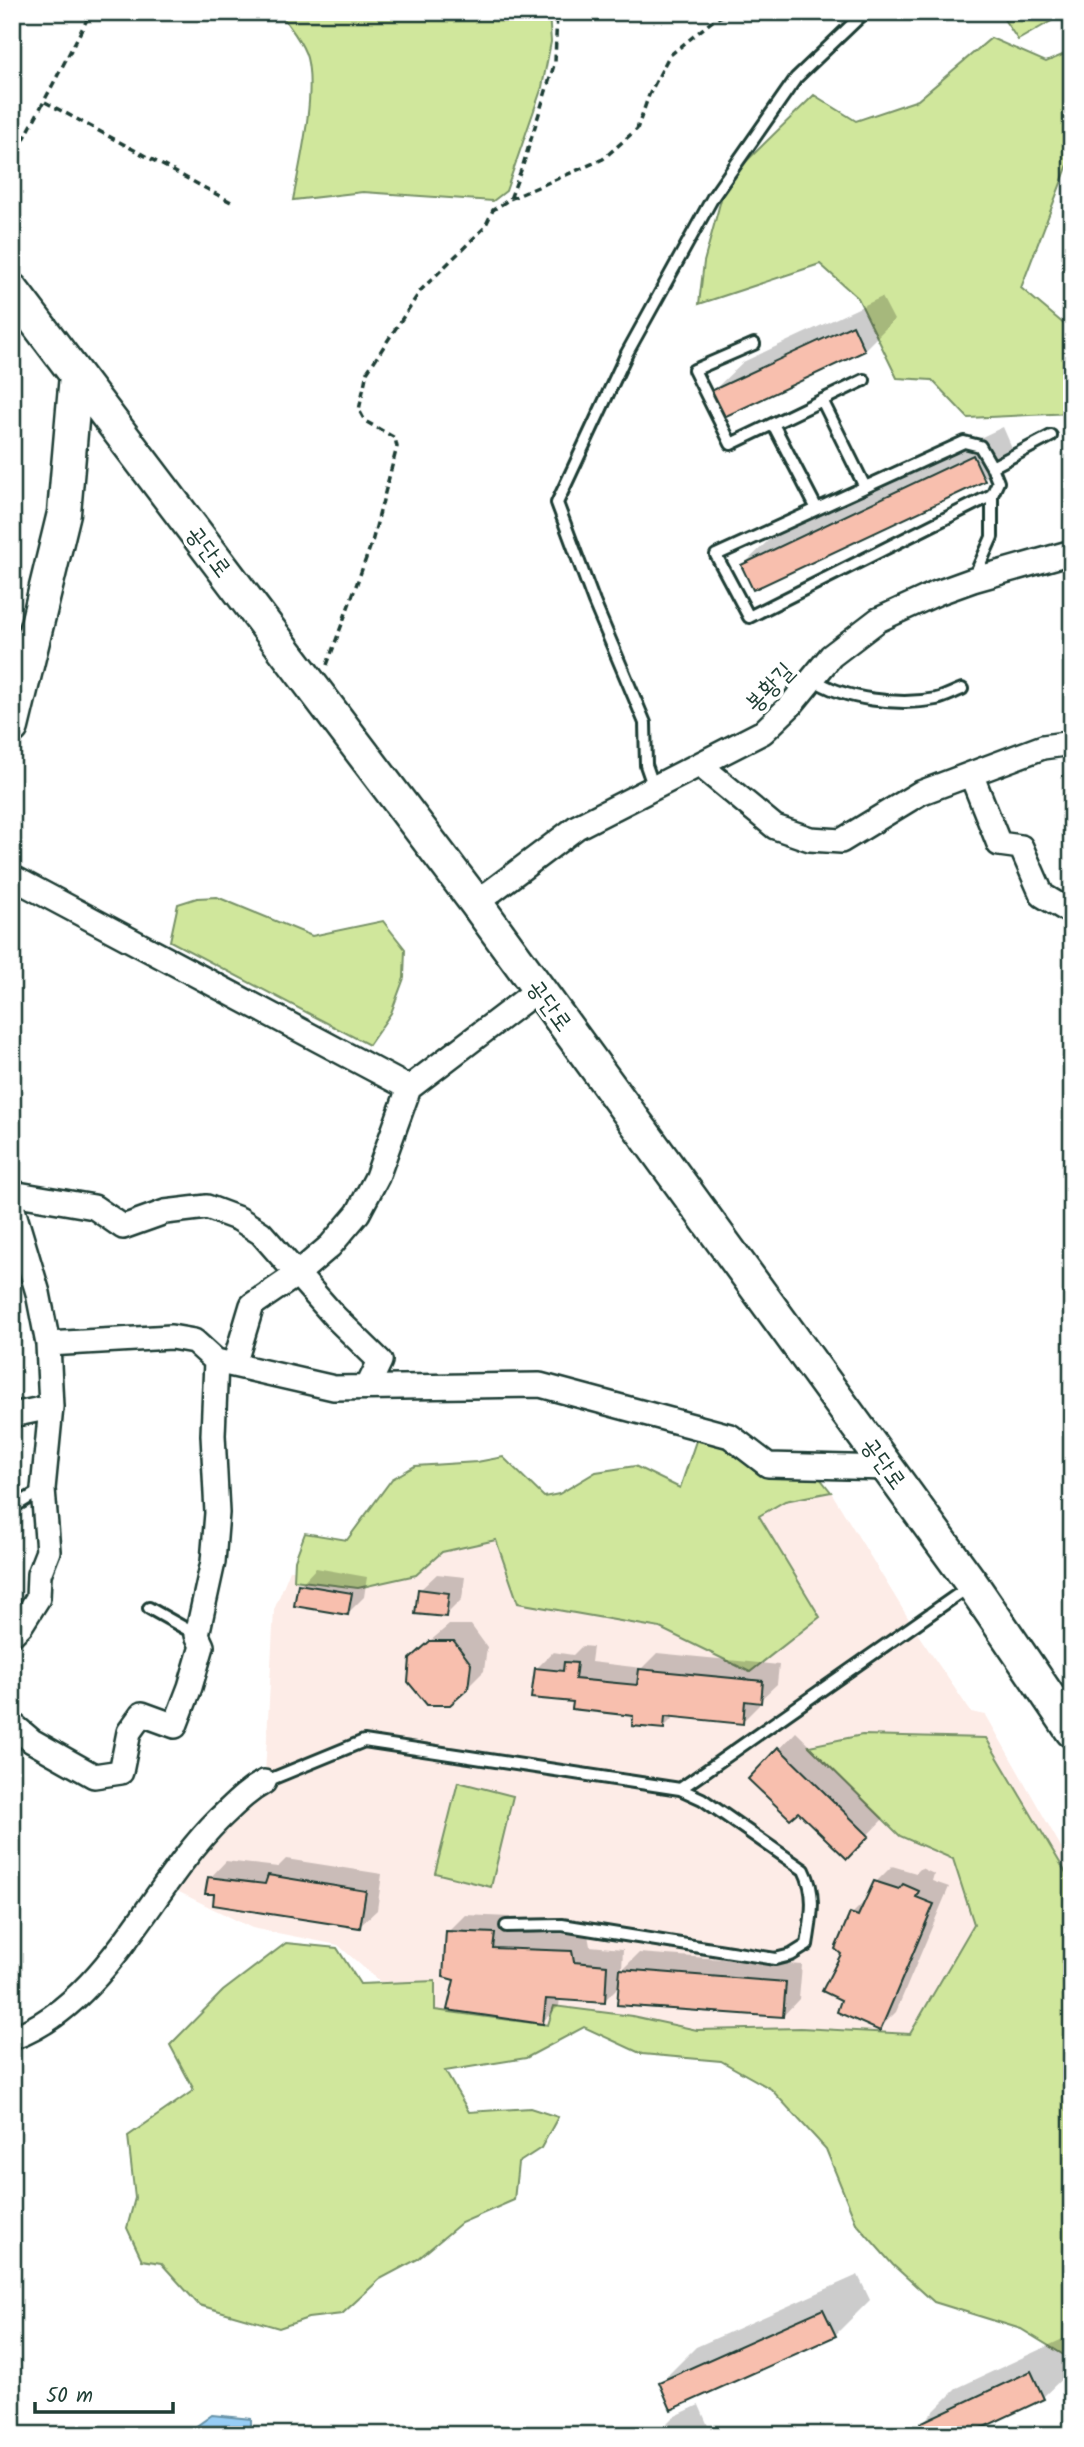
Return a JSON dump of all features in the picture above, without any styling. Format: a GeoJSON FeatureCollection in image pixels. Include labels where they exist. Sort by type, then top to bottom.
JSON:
{"type":"FeatureCollection","features":[{"type":"Feature","properties":{"kind":"street","name":"공단로"},"geometry":{"type":"LineString","coordinates":[[12,290],[476,903],[972,1584],[1072,1731]]}},
{"type":"Feature","properties":{"kind":"street"},"geometry":{"type":"LineString","coordinates":[[12,727],[64,513],[76,375]]}},
{"type":"Feature","properties":{"kind":"street","name":"봉황길"},"geometry":{"type":"LineString","coordinates":[[476,903],[577,827],[763,733],[831,656],[878,620],[973,580],[1072,552]]}},
{"type":"Feature","properties":{"kind":"street"},"geometry":{"type":"LineString","coordinates":[[700,765],[775,827],[810,839],[841,841],[920,793],[1043,747],[1072,743]]}},
{"type":"Feature","properties":{"kind":"street"},"geometry":{"type":"LineString","coordinates":[[971,774],[999,844],[1021,848],[1042,895],[1072,914]]}},
{"type":"Feature","properties":{"kind":"street"},"geometry":{"type":"LineString","coordinates":[[12,877],[409,1087]]}},
{"type":"Feature","properties":{"kind":"street"},"geometry":{"type":"LineString","coordinates":[[12,1724],[32,1741],[94,1776],[121,1772],[129,1732],[142,1714],[174,1726],[190,1687],[202,1646],[197,1634],[213,1562],[217,1513],[213,1435],[225,1363],[252,1305],[296,1275],[330,1246],[358,1213],[377,1177],[409,1087],[539,989]]}},
{"type":"Feature","properties":{"kind":"street"},"geometry":{"type":"LineString","coordinates":[[12,1193],[94,1207],[123,1227],[165,1212],[207,1207],[239,1219],[261,1233],[296,1275],[380,1361],[368,1386]]}},
{"type":"Feature","properties":{"kind":"street"},"geometry":{"type":"LineString","coordinates":[[12,1206],[38,1293],[48,1344],[51,1407],[43,1489],[48,1551],[39,1574],[38,1598],[12,1634]]}},
{"type":"Feature","properties":{"kind":"street"},"geometry":{"type":"LineString","coordinates":[[48,1344],[172,1337],[194,1341],[225,1363],[334,1388],[540,1385],[730,1436],[768,1465],[888,1468]]}},
{"type":"Feature","properties":{"kind":"street"},"geometry":{"type":"LineString","coordinates":[[12,1415],[51,1407]]}},
{"type":"Feature","properties":{"kind":"street"},"geometry":{"type":"LineString","coordinates":[[12,2038],[59,2012],[102,1972],[198,1840],[248,1791],[264,1782]]}},
{"type":"Feature","properties":{"kind":"lane"},"geometry":{"type":"LineString","coordinates":[[654,788],[646,765],[645,723],[556,503],[627,354],[713,197],[796,78],[865,12]]}},
{"type":"Feature","properties":{"kind":"lane"},"geometry":{"type":"LineString","coordinates":[[754,344],[694,370],[732,444],[864,380]]}},
{"type":"Feature","properties":{"kind":"lane"},"geometry":{"type":"LineString","coordinates":[[822,400],[865,487]]}},
{"type":"Feature","properties":{"kind":"lane"},"geometry":{"type":"LineString","coordinates":[[773,424],[817,509]]}},
{"type":"Feature","properties":{"kind":"lane"},"geometry":{"type":"LineString","coordinates":[[992,467],[1051,436]]}},
{"type":"Feature","properties":{"kind":"lane"},"geometry":{"type":"LineString","coordinates":[[973,580],[992,537],[992,495],[998,482],[980,446],[964,442],[716,555],[749,617],[992,495]]}},
{"type":"Feature","properties":{"kind":"lane"},"geometry":{"type":"LineString","coordinates":[[813,679],[828,689],[874,701],[937,699],[962,689]]}},
{"type":"Feature","properties":{"kind":"lane"},"geometry":{"type":"LineString","coordinates":[[12,1508],[43,1489]]}},
{"type":"Feature","properties":{"kind":"lane"},"geometry":{"type":"LineString","coordinates":[[680,1789],[972,1584]]}},
{"type":"Feature","properties":{"kind":"lane"},"geometry":{"type":"LineString","coordinates":[[149,1608],[197,1634]]}},
{"type":"Feature","properties":{"kind":"lane"},"geometry":{"type":"LineString","coordinates":[[264,1782],[364,1741],[680,1789],[702,1799],[804,1870],[811,1885],[813,1904],[807,1945],[791,1955],[775,1959],[562,1925],[506,1926]]}},
{"type":"Feature","properties":{"kind":"path"},"geometry":{"type":"LineString","coordinates":[[12,162],[91,12]]}},
{"type":"Feature","properties":{"kind":"path"},"geometry":{"type":"LineString","coordinates":[[510,199],[555,62],[557,12]]}},
{"type":"Feature","properties":{"kind":"path"},"geometry":{"type":"LineString","coordinates":[[317,693],[372,542],[397,447],[395,438],[365,421],[359,410],[367,372],[421,290],[485,227],[493,210],[510,199],[603,159],[637,129],[649,95],[669,56],[715,19],[732,12]]}},
{"type":"Feature","properties":{"kind":"path"},"geometry":{"type":"LineString","coordinates":[[45,102],[230,202]]}},
{"type":"Feature","properties":{"kind":"shaded area"},"geometry":{"type":"Polygon","coordinates":[[[635,1466],[680,1488],[785,1501],[831,1492],[921,1639],[971,1712],[986,1715],[1069,1861],[940,2104],[827,2052],[642,2054],[584,2027],[526,2058],[424,2021],[338,1945],[252,1928],[171,1888],[264,1792],[274,1610],[290,1570],[371,1571],[397,1527],[559,1494],[596,1472],[635,1466]]]}},
{"type":"Feature","properties":{"kind":"green space"},"geometry":{"type":"Polygon","coordinates":[[[278,12],[549,12],[551,42],[542,87],[506,191],[493,201],[363,192],[293,200],[306,129],[309,73],[302,47],[278,12]]]}},
{"type":"Feature","properties":{"kind":"green space"},"geometry":{"type":"Polygon","coordinates":[[[999,12],[1067,12],[1018,40],[999,12]]]}},
{"type":"Feature","properties":{"kind":"green space"},"geometry":{"type":"Polygon","coordinates":[[[991,38],[1046,62],[1072,51],[1072,154],[1021,288],[1065,325],[1072,325],[1072,413],[968,418],[932,380],[897,378],[858,298],[820,264],[699,304],[704,262],[726,181],[814,95],[856,121],[918,100],[991,38]]]}},
{"type":"Feature","properties":{"kind":"green space"},"geometry":{"type":"Polygon","coordinates":[[[217,897],[312,936],[383,921],[405,949],[404,978],[391,1013],[369,1045],[170,941],[178,904],[197,898],[217,897]]]}},
{"type":"Feature","properties":{"kind":"green space"},"geometry":{"type":"Polygon","coordinates":[[[698,1435],[815,1472],[831,1492],[785,1501],[759,1516],[820,1617],[750,1672],[660,1628],[518,1603],[496,1540],[442,1552],[416,1575],[358,1588],[294,1580],[295,1560],[305,1533],[347,1540],[392,1479],[415,1466],[477,1462],[503,1457],[544,1497],[559,1494],[596,1472],[635,1466],[680,1488],[698,1435]]]}},
{"type":"Feature","properties":{"kind":"green space"},"geometry":{"type":"Polygon","coordinates":[[[862,1735],[986,1738],[1072,1883],[1072,2360],[1021,2329],[934,2302],[893,2265],[856,2223],[826,2149],[771,2089],[721,2061],[642,2054],[584,2027],[526,2058],[445,2071],[469,2112],[530,2108],[558,2117],[541,2148],[518,2163],[514,2200],[461,2223],[418,2259],[380,2279],[342,2314],[308,2318],[279,2328],[199,2305],[161,2263],[142,2260],[127,2228],[135,2198],[128,2136],[194,2090],[170,2045],[223,1991],[286,1943],[337,1948],[360,1984],[435,1981],[435,2010],[548,2025],[554,2006],[632,2016],[697,2030],[801,2028],[910,2034],[974,1924],[953,1859],[900,1836],[809,1746],[862,1735]]]}},
{"type":"Feature","properties":{"kind":"green space"},"geometry":{"type":"Polygon","coordinates":[[[458,1782],[513,1796],[491,1887],[435,1873],[458,1782]]]}},
{"type":"Feature","properties":{"kind":"water"},"geometry":{"type":"Polygon","coordinates":[[[212,2415],[251,2419],[251,2435],[184,2435],[212,2415]]]}},
{"type":"Feature","properties":{"kind":"building"},"geometry":{"type":"Polygon","coordinates":[[[853,325],[865,351],[724,417],[711,391],[853,325]]]}},
{"type":"Feature","properties":{"kind":"building"},"geometry":{"type":"Polygon","coordinates":[[[973,455],[985,481],[753,590],[741,565],[973,455]]]}},
{"type":"Feature","properties":{"kind":"building"},"geometry":{"type":"Polygon","coordinates":[[[298,1584],[352,1593],[348,1615],[294,1606],[298,1584]]]}},
{"type":"Feature","properties":{"kind":"building"},"geometry":{"type":"Polygon","coordinates":[[[418,1589],[449,1593],[446,1617],[415,1614],[418,1589]]]}},
{"type":"Feature","properties":{"kind":"building"},"geometry":{"type":"Polygon","coordinates":[[[430,1641],[454,1641],[471,1664],[468,1689],[450,1705],[427,1705],[408,1682],[410,1659],[430,1641]]]}},
{"type":"Feature","properties":{"kind":"building"},"geometry":{"type":"Polygon","coordinates":[[[564,1662],[577,1663],[575,1679],[637,1685],[639,1669],[763,1681],[761,1703],[745,1701],[743,1724],[665,1716],[664,1729],[632,1726],[633,1716],[572,1709],[573,1702],[531,1698],[535,1668],[563,1671],[564,1662]]]}},
{"type":"Feature","properties":{"kind":"building"},"geometry":{"type":"Polygon","coordinates":[[[778,1747],[869,1836],[847,1859],[798,1812],[790,1819],[748,1779],[778,1747]]]}},
{"type":"Feature","properties":{"kind":"building"},"geometry":{"type":"Polygon","coordinates":[[[268,1875],[366,1891],[360,1928],[213,1905],[214,1894],[205,1894],[208,1877],[265,1884],[268,1875]]]}},
{"type":"Feature","properties":{"kind":"building"},"geometry":{"type":"Polygon","coordinates":[[[874,1881],[899,1889],[903,1884],[919,1891],[916,1897],[934,1904],[880,2031],[837,2012],[841,2000],[822,1991],[841,1954],[835,1949],[850,1913],[858,1916],[874,1881]]]}},
{"type":"Feature","properties":{"kind":"building"},"geometry":{"type":"Polygon","coordinates":[[[446,1931],[495,1933],[493,1948],[572,1951],[574,1962],[607,1965],[605,2003],[546,1999],[543,2024],[447,2010],[454,1980],[443,1977],[446,1931]]]}},
{"type":"Feature","properties":{"kind":"building"},"geometry":{"type":"Polygon","coordinates":[[[620,1969],[786,1982],[783,2017],[617,2005],[620,1969]]]}},
{"type":"Feature","properties":{"kind":"building"},"geometry":{"type":"Polygon","coordinates":[[[823,2309],[836,2336],[671,2410],[659,2382],[823,2309]]]}},
{"type":"Feature","properties":{"kind":"building"},"geometry":{"type":"Polygon","coordinates":[[[1031,2371],[1044,2399],[967,2435],[925,2435],[920,2423],[1031,2371]]]}}]}
